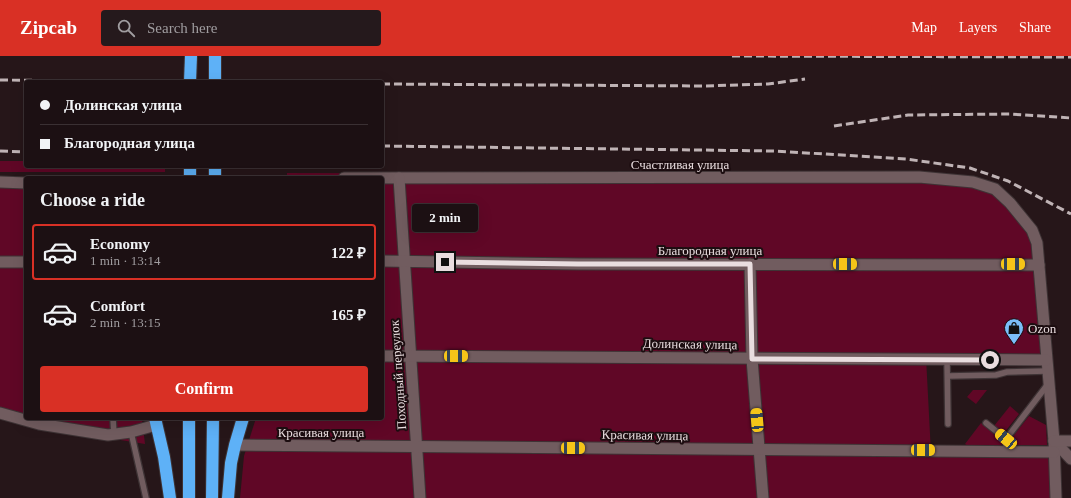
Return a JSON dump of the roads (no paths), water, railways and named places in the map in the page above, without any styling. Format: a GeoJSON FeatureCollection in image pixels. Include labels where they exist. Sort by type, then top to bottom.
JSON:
{"type":"FeatureCollection","features":[{"type":"Feature","properties":{"kind":"highway"},"geometry":{"type":"LineString","coordinates":[[190,80],[191,56]]}},
{"type":"Feature","properties":{"kind":"highway"},"geometry":{"type":"LineString","coordinates":[[215,56],[215,80]]}},
{"type":"Feature","properties":{"kind":"highway"},"geometry":{"type":"LineString","coordinates":[[188,498],[189,420]]}},
{"type":"Feature","properties":{"kind":"highway"},"geometry":{"type":"LineString","coordinates":[[212,498],[213,420]]}},
{"type":"Feature","properties":{"kind":"highway"},"geometry":{"type":"LineString","coordinates":[[228,498],[231,463],[242,420]]}},
{"type":"Feature","properties":{"kind":"highway"},"geometry":{"type":"LineString","coordinates":[[156,422],[164,457],[170,498]]}},
{"type":"Feature","properties":{"kind":"street","name":"Счастливая улица"},"geometry":{"type":"LineString","coordinates":[[384,178],[919,177],[973,182],[984,184],[995,189],[1010,203],[1032,230],[1035,236],[1039,264],[1054,446],[1056,498]]}},
{"type":"Feature","properties":{"kind":"street","name":"Походный переулок"},"geometry":{"type":"LineString","coordinates":[[399,178],[410,356],[418,447],[420,498]]}},
{"type":"Feature","properties":{"kind":"street"},"geometry":{"type":"LineString","coordinates":[[0,182],[24,183]]}},
{"type":"Feature","properties":{"kind":"street","name":"Благородная улица"},"geometry":{"type":"LineString","coordinates":[[384,261],[578,264],[1039,264]]}},
{"type":"Feature","properties":{"kind":"street"},"geometry":{"type":"LineString","coordinates":[[0,262],[24,262]]}},
{"type":"Feature","properties":{"kind":"street"},"geometry":{"type":"LineString","coordinates":[[750,264],[752,359],[763,498]]}},
{"type":"Feature","properties":{"kind":"street","name":"Долинская улица"},"geometry":{"type":"LineString","coordinates":[[384,356],[947,360],[1047,366]]}},
{"type":"Feature","properties":{"kind":"street"},"geometry":{"type":"LineString","coordinates":[[0,414],[39,424],[114,435],[131,432],[156,422]]}},
{"type":"Feature","properties":{"kind":"street","name":"Красивая улица"},"geometry":{"type":"LineString","coordinates":[[235,445],[1006,451],[1054,446],[1071,441]]}},
{"type":"Feature","properties":{"kind":"street"},"geometry":{"type":"LineString","coordinates":[[1054,446],[1071,459]]}},
{"type":"Feature","properties":{"kind":"lane"},"geometry":{"type":"LineString","coordinates":[[947,360],[948,424]]}},
{"type":"Feature","properties":{"kind":"lane"},"geometry":{"type":"LineString","coordinates":[[948,376],[996,375],[1047,366]]}},
{"type":"Feature","properties":{"kind":"lane"},"geometry":{"type":"LineString","coordinates":[[1006,451],[1006,439],[1048,384]]}},
{"type":"Feature","properties":{"kind":"lane"},"geometry":{"type":"LineString","coordinates":[[113,420],[114,435]]}},
{"type":"Feature","properties":{"kind":"lane"},"geometry":{"type":"LineString","coordinates":[[986,423],[1006,439]]}},
{"type":"Feature","properties":{"kind":"lane"},"geometry":{"type":"LineString","coordinates":[[131,432],[146,498]]}},
{"type":"Feature","properties":{"kind":"railway"},"geometry":{"type":"LineString","coordinates":[[732,56],[1071,57]]}},
{"type":"Feature","properties":{"kind":"railway"},"geometry":{"type":"LineString","coordinates":[[384,84],[703,86],[768,84],[805,79]]}},
{"type":"Feature","properties":{"kind":"railway"},"geometry":{"type":"LineString","coordinates":[[0,80],[24,80]]}},
{"type":"Feature","properties":{"kind":"railway"},"geometry":{"type":"LineString","coordinates":[[834,126],[908,115],[1010,114],[1071,118]]}},
{"type":"Feature","properties":{"kind":"railway"},"geometry":{"type":"LineString","coordinates":[[384,146],[775,151],[906,159],[970,168],[1008,181],[1071,214]]}},
{"type":"Feature","properties":{"kind":"railway"},"geometry":{"type":"LineString","coordinates":[[0,151],[24,152]]}},
{"type":"Feature","properties":{"kind":"place","name":"Ozon"},"geometry":{"type":"Point","coordinates":[1014,345]}}]}
